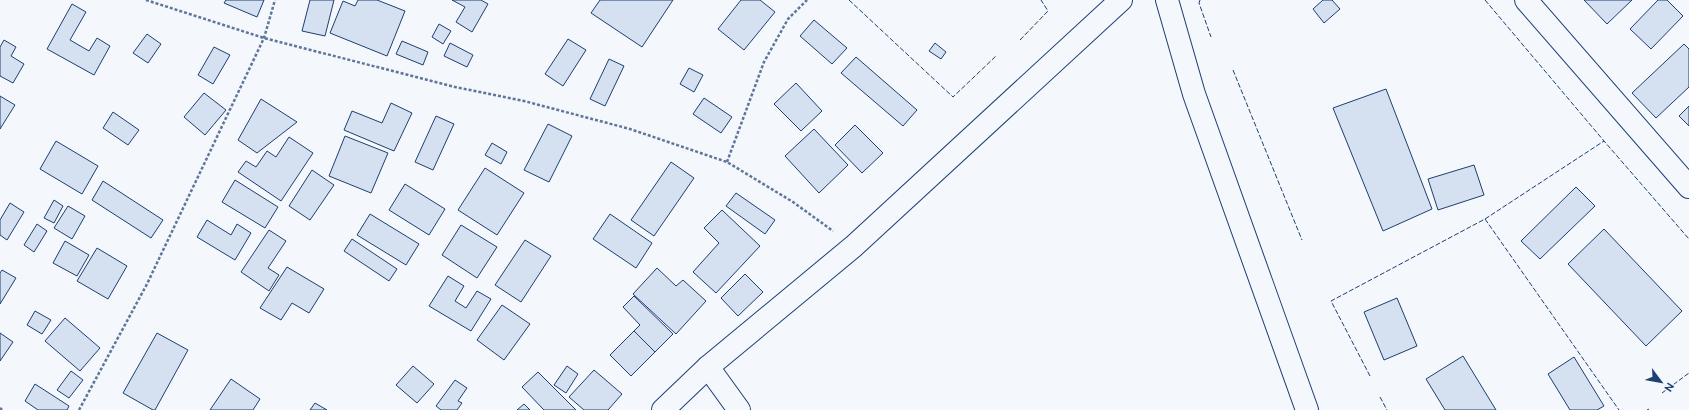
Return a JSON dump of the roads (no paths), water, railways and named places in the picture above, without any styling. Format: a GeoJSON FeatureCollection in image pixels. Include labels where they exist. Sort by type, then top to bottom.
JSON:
{"type":"FeatureCollection","features":[{"type":"Feature","properties":{"kind":"street"},"geometry":{"type":"LineString","coordinates":[[663,410],[708,367],[854,246],[1121,0]]}},
{"type":"Feature","properties":{"kind":"street"},"geometry":{"type":"LineString","coordinates":[[1167,0],[1194,94],[1307,410]]}},
{"type":"Feature","properties":{"kind":"street"},"geometry":{"type":"LineString","coordinates":[[1526,0],[1689,187]]}},
{"type":"Feature","properties":{"kind":"street"},"geometry":{"type":"LineString","coordinates":[[708,367],[739,410]]}}]}
